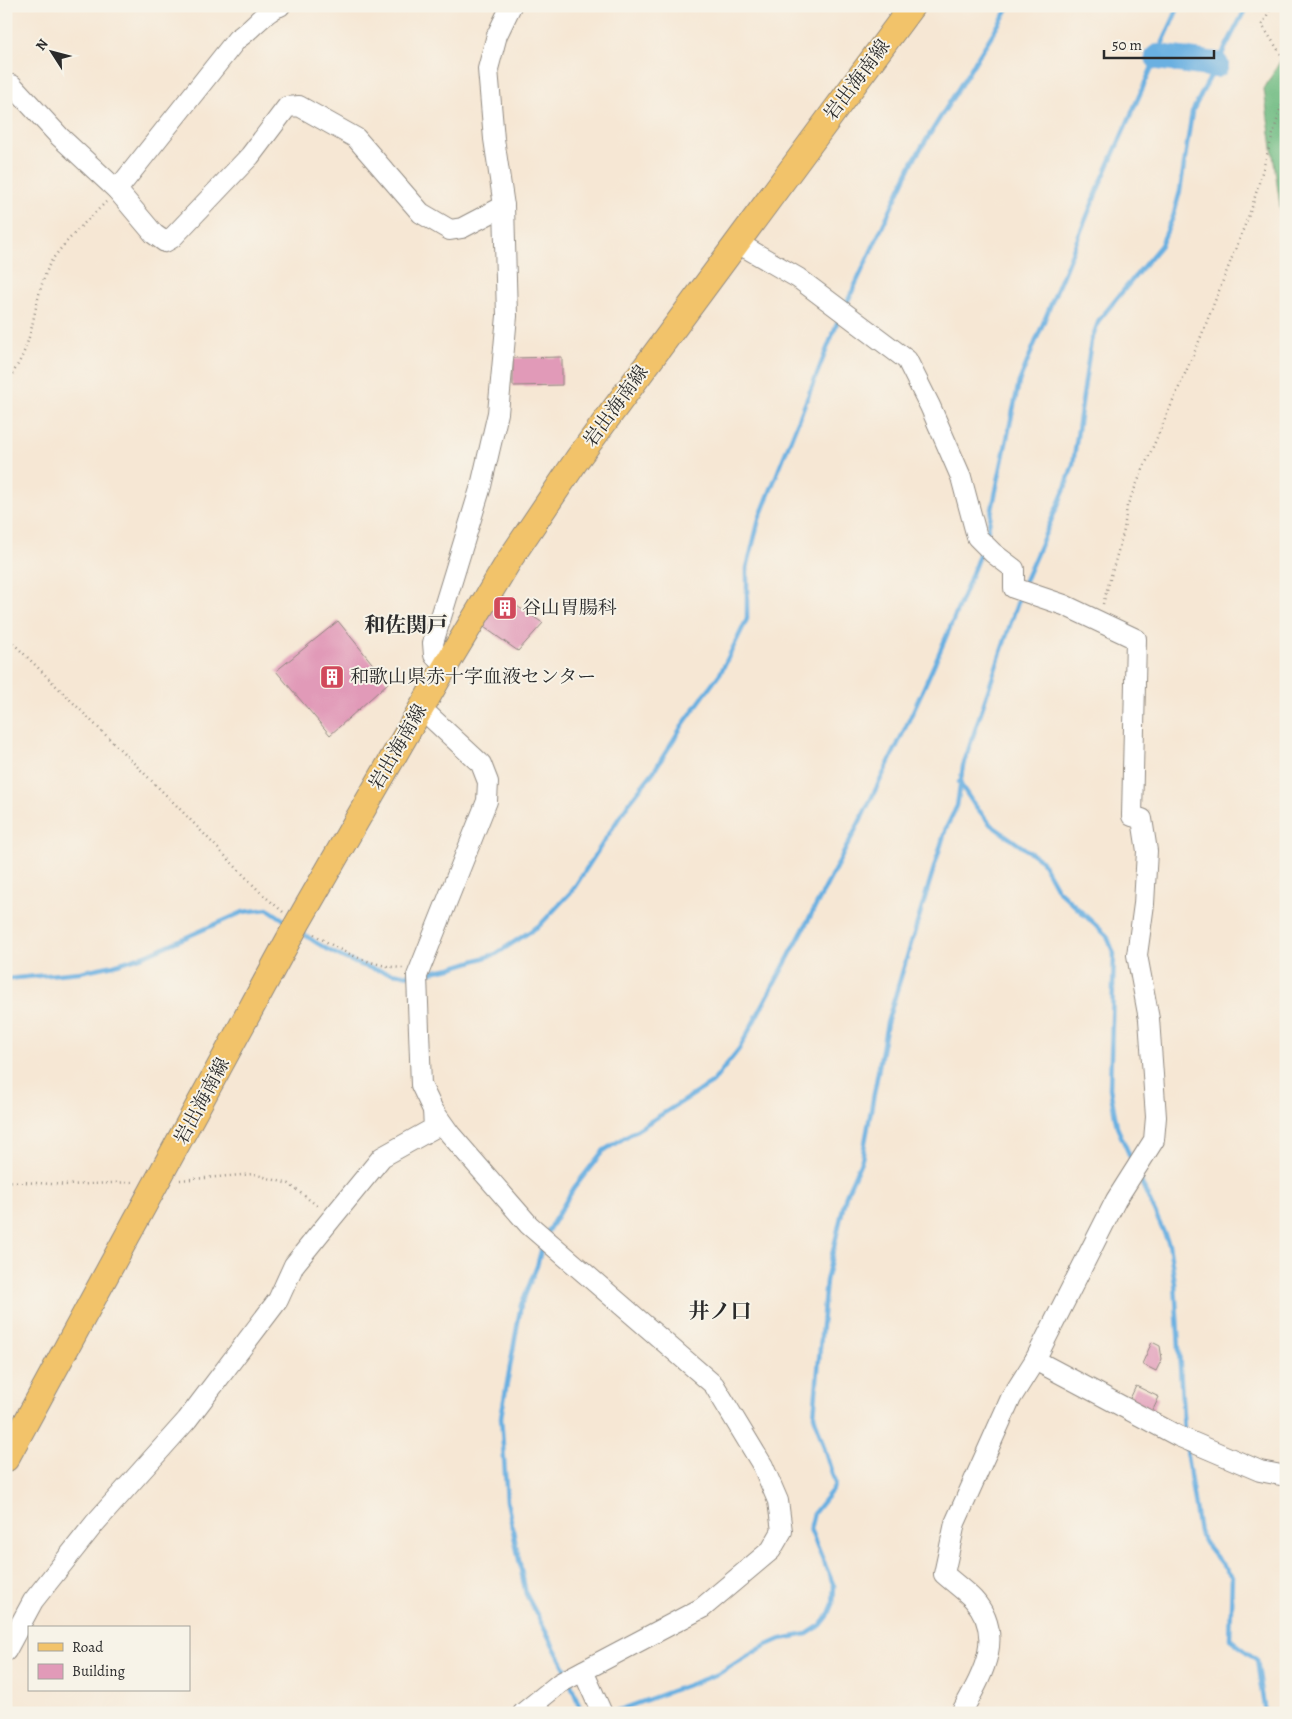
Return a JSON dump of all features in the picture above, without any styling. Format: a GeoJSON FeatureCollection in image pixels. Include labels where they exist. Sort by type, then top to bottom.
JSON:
{"type":"FeatureCollection","features":[{"type":"Feature","properties":{"kind":"main road","name":"岩出海南線"},"geometry":{"type":"LineString","coordinates":[[6,1459],[159,1181],[297,924],[444,666],[510,559],[578,458],[912,6]]}},
{"type":"Feature","properties":{"kind":"street"},"geometry":{"type":"LineString","coordinates":[[118,190],[237,39],[250,32],[272,8],[280,6]]}},
{"type":"Feature","properties":{"kind":"street"},"geometry":{"type":"LineString","coordinates":[[444,666],[434,655],[433,643],[481,486],[498,413],[507,316],[504,206],[493,131],[488,69],[498,34],[510,6]]}},
{"type":"Feature","properties":{"kind":"street"},"geometry":{"type":"LineString","coordinates":[[6,86],[12,85],[60,137],[118,190],[154,234],[165,242],[250,156],[287,107],[299,106],[356,138],[421,213],[450,230],[462,228],[504,206]]}},
{"type":"Feature","properties":{"kind":"street"},"geometry":{"type":"LineString","coordinates":[[736,242],[798,278],[907,360],[930,406],[961,477],[978,537],[993,553],[1014,569],[1014,588],[1098,620],[1136,639],[1132,816],[1142,819],[1147,852],[1144,904],[1137,955],[1149,1019],[1156,1116],[1154,1140],[1116,1200],[1035,1360],[1011,1398],[955,1523],[944,1574],[974,1600],[986,1621],[991,1643],[984,1672],[961,1713]]}},
{"type":"Feature","properties":{"kind":"street"},"geometry":{"type":"LineString","coordinates":[[421,708],[481,764],[488,782],[487,801],[420,969],[417,992],[421,1085],[433,1110],[450,1134],[529,1225],[714,1385],[763,1466],[778,1501],[782,1531],[771,1550],[702,1608],[560,1683],[523,1713]]}},
{"type":"Feature","properties":{"kind":"street"},"geometry":{"type":"LineString","coordinates":[[6,1651],[33,1601],[95,1523],[188,1420],[278,1300],[294,1265],[382,1158],[434,1128],[433,1110]]}},
{"type":"Feature","properties":{"kind":"street"},"geometry":{"type":"LineString","coordinates":[[1035,1360],[1178,1436],[1260,1471],[1286,1476]]}},
{"type":"Feature","properties":{"kind":"street"},"geometry":{"type":"LineString","coordinates":[[583,1671],[602,1713]]}},
{"type":"Feature","properties":{"kind":"path"},"geometry":{"type":"LineString","coordinates":[[1272,6],[1262,25],[1286,62]]}},
{"type":"Feature","properties":{"kind":"path"},"geometry":{"type":"LineString","coordinates":[[1098,620],[1124,530],[1127,506],[1198,344],[1248,216],[1286,89]]}},
{"type":"Feature","properties":{"kind":"path"},"geometry":{"type":"LineString","coordinates":[[6,382],[15,371],[28,346],[48,266],[78,230],[118,190]]}},
{"type":"Feature","properties":{"kind":"path"},"geometry":{"type":"LineString","coordinates":[[6,636],[261,893],[297,924],[331,946],[382,966],[420,969]]}},
{"type":"Feature","properties":{"kind":"path"},"geometry":{"type":"LineString","coordinates":[[6,1181],[68,1185],[254,1174],[289,1184],[332,1218]]}},
{"type":"Feature","properties":{"kind":"green space"},"geometry":{"type":"Polygon","coordinates":[[[1286,51],[1286,418],[1284,235],[1264,89],[1286,51]]]}},
{"type":"Feature","properties":{"kind":"building"},"geometry":{"type":"Polygon","coordinates":[[[562,357],[562,385],[513,386],[513,358],[562,357]]]}},
{"type":"Feature","properties":{"kind":"building","name":"谷山胃腸科"},"geometry":{"type":"Polygon","coordinates":[[[498,594],[543,623],[518,651],[481,625],[498,594]]]}},
{"type":"Feature","properties":{"kind":"building","name":"和歌山県赤十字血液センター"},"geometry":{"type":"Polygon","coordinates":[[[338,621],[388,683],[330,735],[276,671],[338,621]]]}},
{"type":"Feature","properties":{"kind":"building"},"geometry":{"type":"Polygon","coordinates":[[[1152,1342],[1160,1346],[1162,1359],[1156,1371],[1142,1364],[1152,1342]]]}},
{"type":"Feature","properties":{"kind":"building"},"geometry":{"type":"Polygon","coordinates":[[[1136,1386],[1159,1397],[1151,1414],[1128,1403],[1136,1386]]]}},
{"type":"Feature","properties":{"kind":"waterway"},"geometry":{"type":"LineString","coordinates":[[845,307],[913,161],[1010,6]]}},
{"type":"Feature","properties":{"kind":"waterway"},"geometry":{"type":"LineString","coordinates":[[986,538],[1019,382],[1101,182],[1179,6]]}},
{"type":"Feature","properties":{"kind":"waterway"},"geometry":{"type":"LineString","coordinates":[[1023,585],[1064,491],[1073,464],[1091,341],[1099,320],[1161,245],[1173,217],[1180,191],[1192,112],[1247,6]]}},
{"type":"Feature","properties":{"kind":"waterway"},"geometry":{"type":"LineString","coordinates":[[1158,57],[1216,65]]}},
{"type":"Feature","properties":{"kind":"waterway"},"geometry":{"type":"LineString","coordinates":[[425,973],[451,968],[496,954],[540,925],[572,891],[628,804],[654,771],[684,723],[721,672],[747,619],[747,568],[759,519],[840,316]]}},
{"type":"Feature","properties":{"kind":"waterway"},"geometry":{"type":"LineString","coordinates":[[546,1234],[574,1188],[603,1151],[712,1083],[739,1049],[869,804],[928,678],[981,550]]}},
{"type":"Feature","properties":{"kind":"waterway"},"geometry":{"type":"LineString","coordinates":[[611,1713],[718,1674],[763,1647],[781,1639],[807,1634],[821,1625],[828,1616],[833,1604],[834,1586],[810,1529],[814,1513],[833,1489],[835,1483],[814,1415],[826,1281],[846,1195],[862,1159],[887,1023],[946,828],[957,806],[963,766],[1020,595]]}},
{"type":"Feature","properties":{"kind":"waterway"},"geometry":{"type":"LineString","coordinates":[[959,782],[991,825],[1041,860],[1057,889],[1107,936],[1114,954],[1110,1088],[1117,1127],[1133,1163]]}},
{"type":"Feature","properties":{"kind":"waterway"},"geometry":{"type":"LineString","coordinates":[[6,979],[80,972],[114,965],[146,955],[243,912],[268,909],[290,924]]}},
{"type":"Feature","properties":{"kind":"waterway"},"geometry":{"type":"LineString","coordinates":[[302,933],[327,949],[354,962],[382,971],[412,975]]}},
{"type":"Feature","properties":{"kind":"waterway"},"geometry":{"type":"LineString","coordinates":[[1139,1177],[1169,1244],[1175,1283],[1184,1432]]}},
{"type":"Feature","properties":{"kind":"waterway"},"geometry":{"type":"LineString","coordinates":[[543,1243],[537,1266],[521,1305],[501,1417],[507,1501],[526,1594],[567,1672]]}},
{"type":"Feature","properties":{"kind":"waterway"},"geometry":{"type":"LineString","coordinates":[[1185,1444],[1199,1532],[1205,1543],[1232,1577],[1230,1639],[1257,1660],[1265,1713]]}},
{"type":"Feature","properties":{"kind":"waterway"},"geometry":{"type":"LineString","coordinates":[[570,1682],[582,1713]]}},
{"type":"Feature","properties":{"kind":"place","name":"谷山胃腸科"},"geometry":{"type":"Point","coordinates":[505,608]}},
{"type":"Feature","properties":{"kind":"place","name":"和歌山県赤十字血液センター"},"geometry":{"type":"Point","coordinates":[332,677]}},
{"type":"Feature","properties":{"kind":"district","name":"和佐関戸"},"geometry":{"type":"Point","coordinates":[406,625]}},
{"type":"Feature","properties":{"kind":"district","name":"井ノ口"},"geometry":{"type":"Point","coordinates":[720,1311]}}]}
